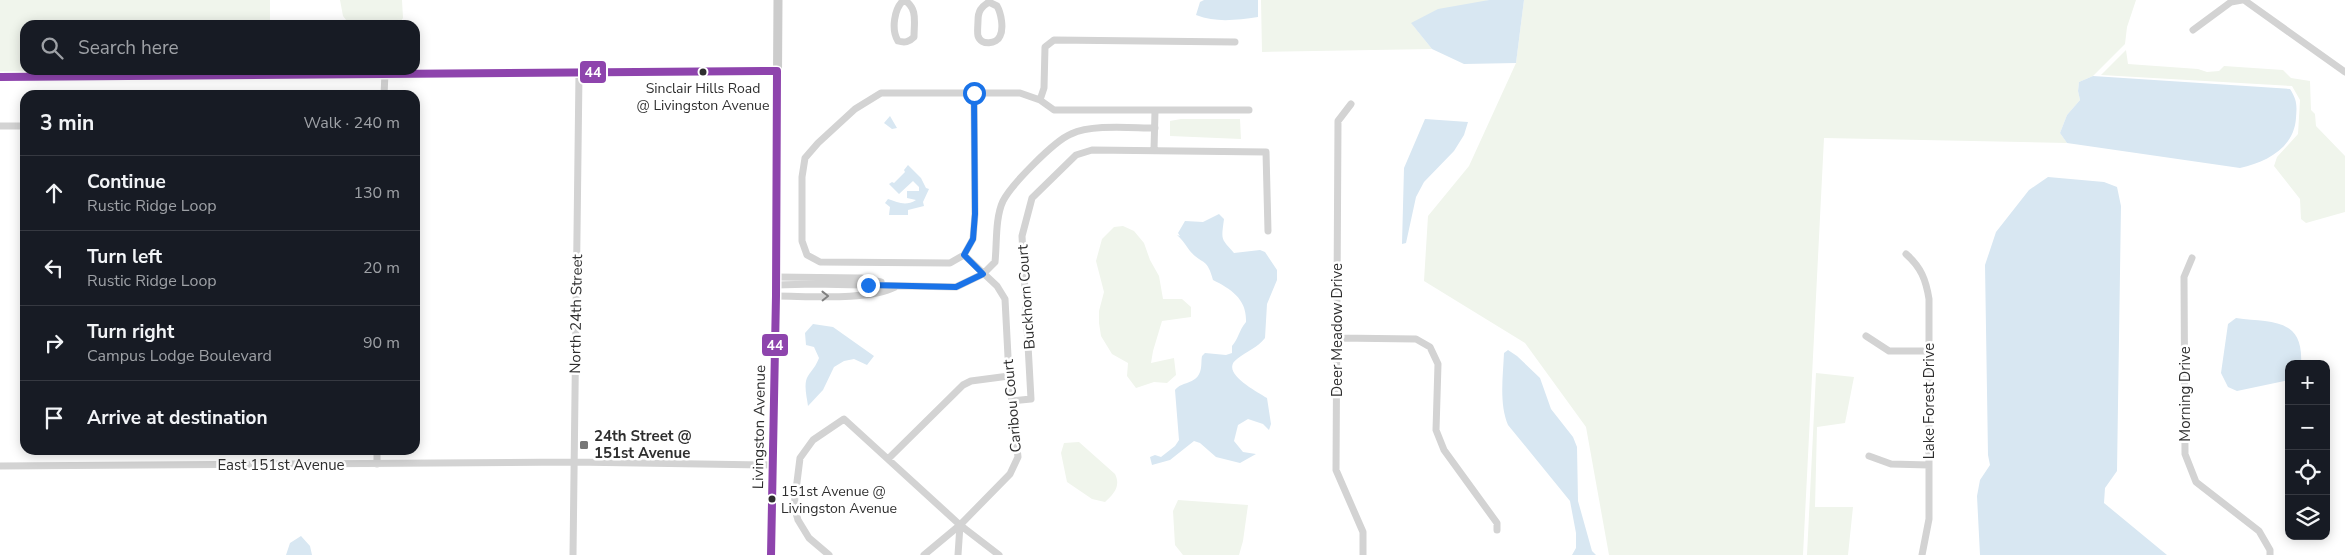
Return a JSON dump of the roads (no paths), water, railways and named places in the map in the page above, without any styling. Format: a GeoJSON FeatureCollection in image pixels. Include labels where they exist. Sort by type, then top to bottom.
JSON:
{"type":"FeatureCollection","features":[{"type":"Feature","properties":{"kind":"street","name":"Livingston Avenue"},"geometry":{"type":"LineString","coordinates":[[771,555],[776,296],[778,0]]}},
{"type":"Feature","properties":{"kind":"street"},"geometry":{"type":"LineString","coordinates":[[904,0],[912,5],[914,10],[914,37],[904,43],[898,41],[895,37],[896,9],[904,0]]}},
{"type":"Feature","properties":{"kind":"street"},"geometry":{"type":"LineString","coordinates":[[2193,30],[2231,2],[2243,0],[2345,72]]}},
{"type":"Feature","properties":{"kind":"street"},"geometry":{"type":"LineString","coordinates":[[989,1],[997,6],[1000,13],[1001,36],[996,41],[989,43],[981,41],[978,37],[978,14],[982,6],[989,1]]}},
{"type":"Feature","properties":{"kind":"street"},"geometry":{"type":"LineString","coordinates":[[1040,100],[1044,88],[1045,47],[1054,40],[1235,42]]}},
{"type":"Feature","properties":{"kind":"street"},"geometry":{"type":"LineString","coordinates":[[420,73],[777,71]]}},
{"type":"Feature","properties":{"kind":"street","name":"North 24th Street"},"geometry":{"type":"LineString","coordinates":[[573,555],[579,73]]}},
{"type":"Feature","properties":{"kind":"street"},"geometry":{"type":"LineString","coordinates":[[0,77],[192,75]]}},
{"type":"Feature","properties":{"kind":"street"},"geometry":{"type":"LineString","coordinates":[[384,90],[385,75]]}},
{"type":"Feature","properties":{"kind":"street"},"geometry":{"type":"LineString","coordinates":[[974,93],[975,214],[973,239],[964,255],[950,262],[820,262],[807,255],[802,240],[802,177],[805,158],[854,109],[880,93],[974,93],[1020,93],[1040,100],[1054,110],[1249,110]]}},
{"type":"Feature","properties":{"kind":"street","name":"Deer Meadow Drive"},"geometry":{"type":"LineString","coordinates":[[1351,104],[1338,121],[1336,470],[1363,532],[1363,555]]}},
{"type":"Feature","properties":{"kind":"street"},"geometry":{"type":"LineString","coordinates":[[1154,150],[1155,111]]}},
{"type":"Feature","properties":{"kind":"street"},"geometry":{"type":"LineString","coordinates":[[0,126],[20,126]]}},
{"type":"Feature","properties":{"kind":"street"},"geometry":{"type":"LineString","coordinates":[[776,281],[814,284],[956,287],[983,274],[995,262],[1003,201],[1041,156],[1071,134],[1096,129],[1155,128]]}},
{"type":"Feature","properties":{"kind":"street","name":"Buckhorn Court"},"geometry":{"type":"LineString","coordinates":[[1012,401],[1031,399],[1022,236],[1032,198],[1076,154],[1092,150],[1266,152],[1268,231]]}},
{"type":"Feature","properties":{"kind":"street","name":"Lake Forest Drive"},"geometry":{"type":"LineString","coordinates":[[1906,254],[1917,264],[1926,282],[1929,299],[1930,519],[1922,555]]}},
{"type":"Feature","properties":{"kind":"street","name":"Caribou Court"},"geometry":{"type":"LineString","coordinates":[[924,555],[960,525],[1010,474],[1018,457],[1009,376],[1005,299],[997,286],[964,255]]}},
{"type":"Feature","properties":{"kind":"street","name":"Morning Drive"},"geometry":{"type":"LineString","coordinates":[[2192,258],[2184,277],[2185,454],[2196,482],[2259,531],[2270,550],[2270,555]]}},
{"type":"Feature","properties":{"kind":"street"},"geometry":{"type":"LineString","coordinates":[[776,296],[869,295],[886,292],[898,286]]}},
{"type":"Feature","properties":{"kind":"street"},"geometry":{"type":"LineString","coordinates":[[1866,336],[1889,351],[1928,351]]}},
{"type":"Feature","properties":{"kind":"street"},"geometry":{"type":"LineString","coordinates":[[1338,338],[1416,339],[1430,347],[1438,364],[1436,430],[1444,450],[1497,523],[1497,530]]}},
{"type":"Feature","properties":{"kind":"street"},"geometry":{"type":"LineString","coordinates":[[888,459],[918,427],[963,385],[971,381],[1009,376]]}},
{"type":"Feature","properties":{"kind":"street"},"geometry":{"type":"LineString","coordinates":[[829,555],[809,538],[798,520],[794,506],[800,458],[813,440],[844,419],[960,525],[999,555]]}},
{"type":"Feature","properties":{"kind":"street"},"geometry":{"type":"LineString","coordinates":[[377,455],[377,464]]}},
{"type":"Feature","properties":{"kind":"street"},"geometry":{"type":"LineString","coordinates":[[1869,456],[1891,464],[1929,465]]}},
{"type":"Feature","properties":{"kind":"street","name":"East 151st Avenue"},"geometry":{"type":"LineString","coordinates":[[0,466],[574,462],[772,465]]}},
{"type":"Feature","properties":{"kind":"street"},"geometry":{"type":"LineString","coordinates":[[958,555],[960,525]]}},
{"type":"Feature","properties":{"kind":"place","name":"Sinclair Hills Road @ Livingston Avenue"},"geometry":{"type":"Point","coordinates":[703,72]}},
{"type":"Feature","properties":{"kind":"place","name":"24th Street @ 151st Avenue"},"geometry":{"type":"Point","coordinates":[584,445]}},
{"type":"Feature","properties":{"kind":"place","name":"151st Avenue @ Livingston Avenue"},"geometry":{"type":"Point","coordinates":[772,499]}}]}
